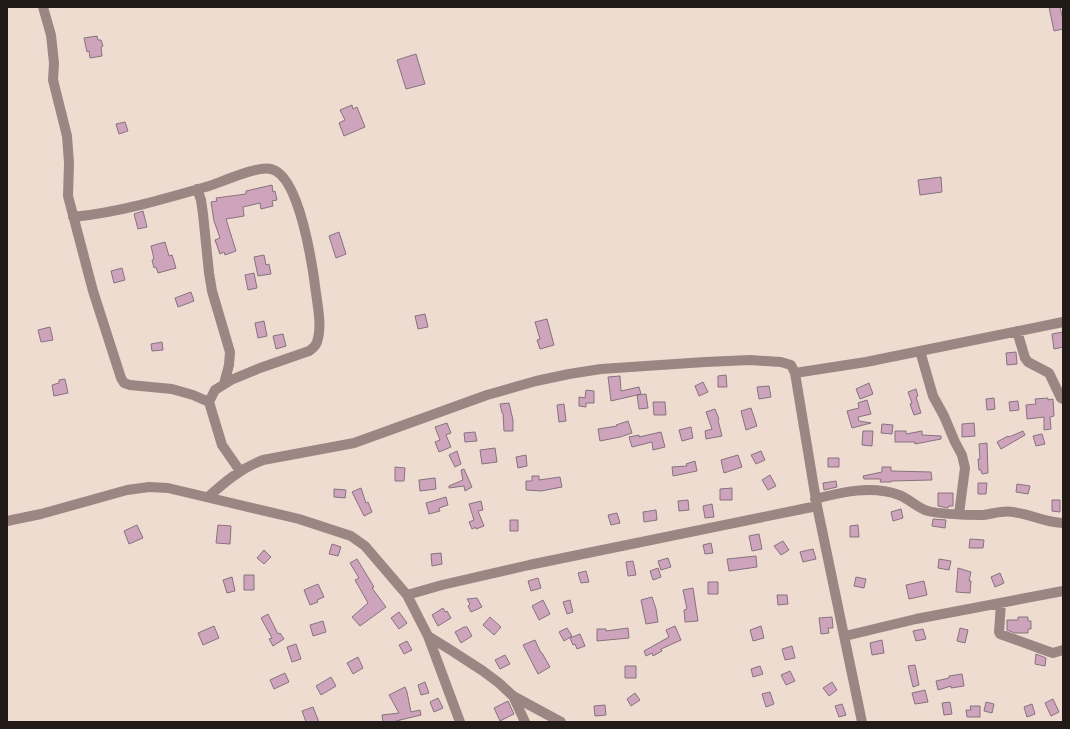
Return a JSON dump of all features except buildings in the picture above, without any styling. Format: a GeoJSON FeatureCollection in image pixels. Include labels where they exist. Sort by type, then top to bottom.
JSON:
{"type":"FeatureCollection","features":[{"type":"Feature","properties":{"kind":"street"},"geometry":{"type":"LineString","coordinates":[[43,7],[51,35],[54,63],[53,80],[67,136],[69,163],[68,196],[93,291],[122,381],[130,385],[172,389],[193,395],[209,402]]}},
{"type":"Feature","properties":{"kind":"street"},"geometry":{"type":"LineString","coordinates":[[74,217],[124,210],[258,170],[269,169],[279,173],[288,185],[295,199],[302,222],[312,264],[319,332],[317,342],[314,348],[310,351],[260,368],[224,384],[215,390],[209,402],[222,445],[240,471]]}},
{"type":"Feature","properties":{"kind":"street"},"geometry":{"type":"LineString","coordinates":[[198,189],[203,214],[212,291],[230,352],[229,365],[224,384]]}},
{"type":"Feature","properties":{"kind":"street"},"geometry":{"type":"LineString","coordinates":[[795,373],[920,351],[1063,322]]}},
{"type":"Feature","properties":{"kind":"street"},"geometry":{"type":"LineString","coordinates":[[1017,331],[1025,358],[1028,362],[1049,373],[1061,398],[1063,399]]}},
{"type":"Feature","properties":{"kind":"street"},"geometry":{"type":"LineString","coordinates":[[920,351],[934,396],[965,463],[959,514]]}},
{"type":"Feature","properties":{"kind":"street"},"geometry":{"type":"LineString","coordinates":[[208,497],[240,471],[263,460],[354,443],[488,395],[536,381],[569,374],[622,368],[705,362],[750,360],[781,362],[791,365],[795,373],[816,502],[862,722]]}},
{"type":"Feature","properties":{"kind":"street"},"geometry":{"type":"LineString","coordinates":[[7,521],[41,514],[127,490],[150,487],[168,488],[208,497],[299,520],[351,536],[365,546],[407,595],[428,636],[460,722]]}},
{"type":"Feature","properties":{"kind":"street"},"geometry":{"type":"LineString","coordinates":[[407,595],[442,585],[529,565],[816,502],[847,491],[878,491],[900,495],[925,510],[981,515],[1012,512],[1063,523]]}},
{"type":"Feature","properties":{"kind":"street"},"geometry":{"type":"LineString","coordinates":[[845,636],[916,619],[1063,591]]}},
{"type":"Feature","properties":{"kind":"street"},"geometry":{"type":"LineString","coordinates":[[1001,603],[1000,634],[1053,653],[1063,650]]}},
{"type":"Feature","properties":{"kind":"street"},"geometry":{"type":"LineString","coordinates":[[428,636],[483,671],[513,696],[561,722]]}},
{"type":"Feature","properties":{"kind":"street"},"geometry":{"type":"LineString","coordinates":[[513,696],[525,722]]}}]}
